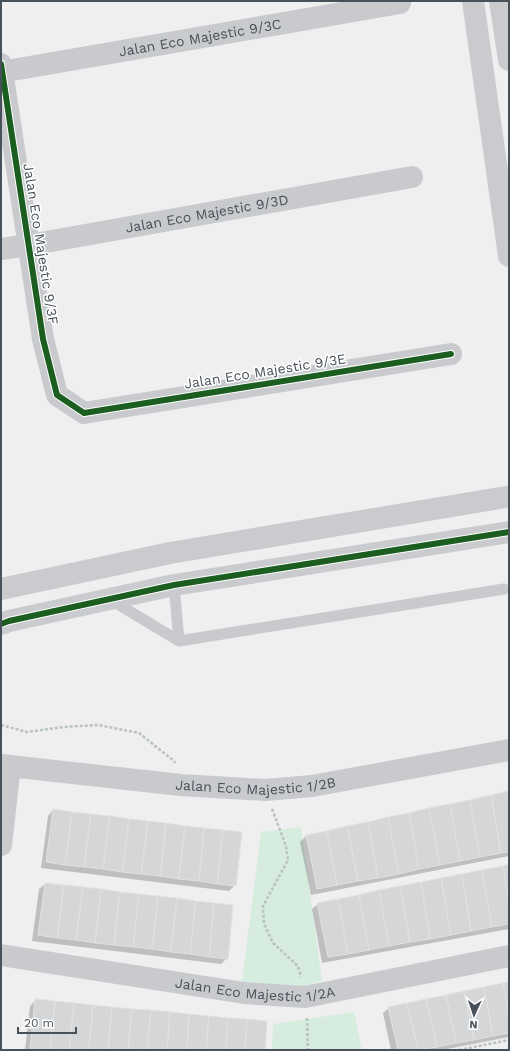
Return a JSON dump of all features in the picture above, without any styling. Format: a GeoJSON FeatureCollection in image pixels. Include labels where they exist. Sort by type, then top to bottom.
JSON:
{"type":"FeatureCollection","features":[{"type":"Feature","properties":{"kind":"street"},"geometry":{"type":"LineString","coordinates":[[473,1],[509,256]]}},
{"type":"Feature","properties":{"kind":"street"},"geometry":{"type":"LineString","coordinates":[[500,1],[509,60]]}},
{"type":"Feature","properties":{"kind":"street","name":"Jalan Eco Majestic 9/3C"},"geometry":{"type":"LineString","coordinates":[[1,69],[400,3]]}},
{"type":"Feature","properties":{"kind":"street","name":"Jalan Eco Majestic 9/3F"},"geometry":{"type":"LineString","coordinates":[[1,69],[43,339],[57,395],[84,413]]}},
{"type":"Feature","properties":{"kind":"street","name":"Jalan Eco Majestic 9/3D"},"geometry":{"type":"LineString","coordinates":[[1,249],[412,177]]}},
{"type":"Feature","properties":{"kind":"street","name":"Jalan Eco Majestic 9/3E"},"geometry":{"type":"LineString","coordinates":[[84,413],[451,354]]}},
{"type":"Feature","properties":{"kind":"street"},"geometry":{"type":"LineString","coordinates":[[1,589],[170,553],[508,491],[507,515],[509,521]]}},
{"type":"Feature","properties":{"kind":"street"},"geometry":{"type":"LineString","coordinates":[[1,624],[108,599],[174,586],[509,532]]}},
{"type":"Feature","properties":{"kind":"street","name":"Jalan Eco Majestic 1/2B"},"geometry":{"type":"LineString","coordinates":[[5,765],[181,785],[265,790],[312,786],[509,750]]}},
{"type":"Feature","properties":{"kind":"street"},"geometry":{"type":"LineString","coordinates":[[1,845],[5,765]]}},
{"type":"Feature","properties":{"kind":"street","name":"Jalan Eco Majestic 1/2A"},"geometry":{"type":"LineString","coordinates":[[1,955],[244,993],[305,996],[509,956]]}},
{"type":"Feature","properties":{"kind":"lane"},"geometry":{"type":"LineString","coordinates":[[174,586],[179,641]]}},
{"type":"Feature","properties":{"kind":"lane"},"geometry":{"type":"LineString","coordinates":[[108,599],[179,641],[504,589]]}},
{"type":"Feature","properties":{"kind":"path"},"geometry":{"type":"LineString","coordinates":[[1,725],[26,732],[63,727],[98,725],[139,733],[174,761],[181,785]]}},
{"type":"Feature","properties":{"kind":"path"},"geometry":{"type":"LineString","coordinates":[[265,790],[286,846],[288,860],[263,906],[264,924],[273,943],[298,966],[305,996],[308,1050]]}},
{"type":"Feature","properties":{"kind":"path"},"geometry":{"type":"LineString","coordinates":[[459,1050],[509,1040]]}},
{"type":"Feature","properties":{"kind":"green space"},"geometry":{"type":"Polygon","coordinates":[[[301,827],[322,981],[294,989],[242,982],[261,832],[301,827]]]}},
{"type":"Feature","properties":{"kind":"green space"},"geometry":{"type":"Polygon","coordinates":[[[354,1012],[362,1050],[272,1050],[273,1024],[354,1012]]]}},
{"type":"Feature","properties":{"kind":"building"},"geometry":{"type":"Polygon","coordinates":[[[509,791],[509,852],[501,853],[491,795],[509,791]]]}},
{"type":"Feature","properties":{"kind":"building"},"geometry":{"type":"Polygon","coordinates":[[[491,795],[501,853],[480,857],[470,800],[491,795]]]}},
{"type":"Feature","properties":{"kind":"building"},"geometry":{"type":"Polygon","coordinates":[[[470,800],[480,857],[460,861],[450,804],[470,800]]]}},
{"type":"Feature","properties":{"kind":"building"},"geometry":{"type":"Polygon","coordinates":[[[450,804],[460,861],[440,865],[429,808],[450,804]]]}},
{"type":"Feature","properties":{"kind":"building"},"geometry":{"type":"Polygon","coordinates":[[[429,808],[440,865],[419,869],[409,813],[429,808]]]}},
{"type":"Feature","properties":{"kind":"building"},"geometry":{"type":"Polygon","coordinates":[[[53,809],[72,812],[65,865],[46,862],[53,809]]]}},
{"type":"Feature","properties":{"kind":"building"},"geometry":{"type":"Polygon","coordinates":[[[72,812],[91,814],[84,867],[65,865],[72,812]]]}},
{"type":"Feature","properties":{"kind":"building"},"geometry":{"type":"Polygon","coordinates":[[[409,813],[419,869],[399,874],[388,817],[409,813]]]}},
{"type":"Feature","properties":{"kind":"building"},"geometry":{"type":"Polygon","coordinates":[[[91,814],[110,816],[103,869],[84,867],[91,814]]]}},
{"type":"Feature","properties":{"kind":"building"},"geometry":{"type":"Polygon","coordinates":[[[110,816],[129,819],[122,872],[103,869],[110,816]]]}},
{"type":"Feature","properties":{"kind":"building"},"geometry":{"type":"Polygon","coordinates":[[[388,817],[399,874],[378,878],[368,822],[388,817]]]}},
{"type":"Feature","properties":{"kind":"building"},"geometry":{"type":"Polygon","coordinates":[[[129,819],[148,821],[141,874],[122,872],[129,819]]]}},
{"type":"Feature","properties":{"kind":"building"},"geometry":{"type":"Polygon","coordinates":[[[148,821],[166,823],[160,876],[141,874],[148,821]]]}},
{"type":"Feature","properties":{"kind":"building"},"geometry":{"type":"Polygon","coordinates":[[[368,822],[378,878],[358,881],[347,826],[368,822]]]}},
{"type":"Feature","properties":{"kind":"building"},"geometry":{"type":"Polygon","coordinates":[[[166,823],[185,826],[179,879],[160,876],[166,823]]]}},
{"type":"Feature","properties":{"kind":"building"},"geometry":{"type":"Polygon","coordinates":[[[185,826],[204,828],[199,881],[179,879],[185,826]]]}},
{"type":"Feature","properties":{"kind":"building"},"geometry":{"type":"Polygon","coordinates":[[[347,826],[358,881],[337,885],[327,831],[347,826]]]}},
{"type":"Feature","properties":{"kind":"building"},"geometry":{"type":"Polygon","coordinates":[[[204,828],[223,830],[217,884],[199,881],[204,828]]]}},
{"type":"Feature","properties":{"kind":"building"},"geometry":{"type":"Polygon","coordinates":[[[223,830],[242,832],[236,886],[217,884],[223,830]]]}},
{"type":"Feature","properties":{"kind":"building"},"geometry":{"type":"Polygon","coordinates":[[[327,831],[337,885],[317,889],[306,835],[327,831]]]}},
{"type":"Feature","properties":{"kind":"building"},"geometry":{"type":"Polygon","coordinates":[[[509,864],[509,903],[503,866],[509,864]]]}},
{"type":"Feature","properties":{"kind":"building"},"geometry":{"type":"Polygon","coordinates":[[[503,866],[509,903],[509,924],[492,927],[482,870],[503,866]]]}},
{"type":"Feature","properties":{"kind":"building"},"geometry":{"type":"Polygon","coordinates":[[[482,870],[492,927],[471,931],[462,874],[482,870]]]}},
{"type":"Feature","properties":{"kind":"building"},"geometry":{"type":"Polygon","coordinates":[[[462,874],[471,931],[451,935],[441,878],[462,874]]]}},
{"type":"Feature","properties":{"kind":"building"},"geometry":{"type":"Polygon","coordinates":[[[441,878],[451,935],[430,939],[421,882],[441,878]]]}},
{"type":"Feature","properties":{"kind":"building"},"geometry":{"type":"Polygon","coordinates":[[[421,882],[430,939],[410,942],[400,886],[421,882]]]}},
{"type":"Feature","properties":{"kind":"building"},"geometry":{"type":"Polygon","coordinates":[[[45,883],[64,885],[57,938],[38,935],[45,883]]]}},
{"type":"Feature","properties":{"kind":"building"},"geometry":{"type":"Polygon","coordinates":[[[64,885],[83,887],[76,940],[57,938],[64,885]]]}},
{"type":"Feature","properties":{"kind":"building"},"geometry":{"type":"Polygon","coordinates":[[[400,886],[410,942],[389,946],[379,890],[400,886]]]}},
{"type":"Feature","properties":{"kind":"building"},"geometry":{"type":"Polygon","coordinates":[[[83,887],[101,889],[95,943],[76,940],[83,887]]]}},
{"type":"Feature","properties":{"kind":"building"},"geometry":{"type":"Polygon","coordinates":[[[101,889],[120,892],[114,945],[95,943],[101,889]]]}},
{"type":"Feature","properties":{"kind":"building"},"geometry":{"type":"Polygon","coordinates":[[[379,890],[389,946],[369,950],[359,895],[379,890]]]}},
{"type":"Feature","properties":{"kind":"building"},"geometry":{"type":"Polygon","coordinates":[[[120,892],[139,894],[133,947],[114,945],[120,892]]]}},
{"type":"Feature","properties":{"kind":"building"},"geometry":{"type":"Polygon","coordinates":[[[139,894],[158,896],[152,949],[133,947],[139,894]]]}},
{"type":"Feature","properties":{"kind":"building"},"geometry":{"type":"Polygon","coordinates":[[[359,895],[369,950],[348,954],[338,899],[359,895]]]}},
{"type":"Feature","properties":{"kind":"building"},"geometry":{"type":"Polygon","coordinates":[[[158,896],[177,898],[171,952],[152,949],[158,896]]]}},
{"type":"Feature","properties":{"kind":"building"},"geometry":{"type":"Polygon","coordinates":[[[177,898],[196,901],[190,954],[171,952],[177,898]]]}},
{"type":"Feature","properties":{"kind":"building"},"geometry":{"type":"Polygon","coordinates":[[[338,899],[348,954],[328,957],[317,903],[338,899]]]}},
{"type":"Feature","properties":{"kind":"building"},"geometry":{"type":"Polygon","coordinates":[[[196,901],[214,903],[209,957],[190,954],[196,901]]]}},
{"type":"Feature","properties":{"kind":"building"},"geometry":{"type":"Polygon","coordinates":[[[214,903],[233,905],[228,959],[209,957],[214,903]]]}},
{"type":"Feature","properties":{"kind":"building"},"geometry":{"type":"Polygon","coordinates":[[[509,982],[509,1017],[503,983],[509,982]]]}},
{"type":"Feature","properties":{"kind":"building"},"geometry":{"type":"Polygon","coordinates":[[[503,983],[509,1017],[509,1033],[493,1036],[484,987],[503,983]]]}},
{"type":"Feature","properties":{"kind":"building"},"geometry":{"type":"Polygon","coordinates":[[[484,987],[493,1036],[474,1040],[464,991],[484,987]]]}},
{"type":"Feature","properties":{"kind":"building"},"geometry":{"type":"Polygon","coordinates":[[[464,991],[474,1040],[456,1043],[446,995],[464,991]]]}},
{"type":"Feature","properties":{"kind":"building"},"geometry":{"type":"Polygon","coordinates":[[[446,995],[456,1043],[437,1047],[426,999],[446,995]]]}},
{"type":"Feature","properties":{"kind":"building"},"geometry":{"type":"Polygon","coordinates":[[[35,999],[55,1001],[50,1050],[30,1050],[35,999]]]}},
{"type":"Feature","properties":{"kind":"building"},"geometry":{"type":"Polygon","coordinates":[[[426,999],[437,1047],[418,1050],[407,1003],[426,999]]]}},
{"type":"Feature","properties":{"kind":"building"},"geometry":{"type":"Polygon","coordinates":[[[55,1001],[74,1003],[69,1050],[50,1050],[55,1001]]]}},
{"type":"Feature","properties":{"kind":"building"},"geometry":{"type":"Polygon","coordinates":[[[74,1003],[93,1005],[89,1050],[69,1050],[74,1003]]]}},
{"type":"Feature","properties":{"kind":"building"},"geometry":{"type":"Polygon","coordinates":[[[407,1003],[418,1050],[398,1050],[388,1007],[407,1003]]]}},
{"type":"Feature","properties":{"kind":"building"},"geometry":{"type":"Polygon","coordinates":[[[93,1005],[112,1007],[108,1050],[89,1050],[93,1005]]]}},
{"type":"Feature","properties":{"kind":"building"},"geometry":{"type":"Polygon","coordinates":[[[112,1007],[132,1009],[128,1050],[108,1050],[112,1007]]]}},
{"type":"Feature","properties":{"kind":"building"},"geometry":{"type":"Polygon","coordinates":[[[132,1009],[151,1010],[147,1050],[128,1050],[132,1009]]]}},
{"type":"Feature","properties":{"kind":"building"},"geometry":{"type":"Polygon","coordinates":[[[151,1010],[170,1012],[167,1050],[147,1050],[151,1010]]]}},
{"type":"Feature","properties":{"kind":"building"},"geometry":{"type":"Polygon","coordinates":[[[170,1012],[189,1014],[187,1050],[167,1050],[170,1012]]]}},
{"type":"Feature","properties":{"kind":"building"},"geometry":{"type":"Polygon","coordinates":[[[189,1014],[209,1016],[206,1050],[187,1050],[189,1014]]]}},
{"type":"Feature","properties":{"kind":"building"},"geometry":{"type":"Polygon","coordinates":[[[209,1016],[228,1018],[226,1050],[206,1050],[209,1016]]]}},
{"type":"Feature","properties":{"kind":"building"},"geometry":{"type":"Polygon","coordinates":[[[228,1018],[247,1019],[245,1050],[226,1050],[228,1018]]]}},
{"type":"Feature","properties":{"kind":"building"},"geometry":{"type":"Polygon","coordinates":[[[247,1019],[267,1021],[265,1050],[245,1050],[247,1019]]]}},
{"type":"Feature","properties":{"kind":"cycle path"},"geometry":{"type":"LineString","coordinates":[[1,64],[43,339],[57,395],[84,413],[451,354]]}},
{"type":"Feature","properties":{"kind":"cycle path"},"geometry":{"type":"LineString","coordinates":[[1,624],[174,585],[509,532]]}}]}
